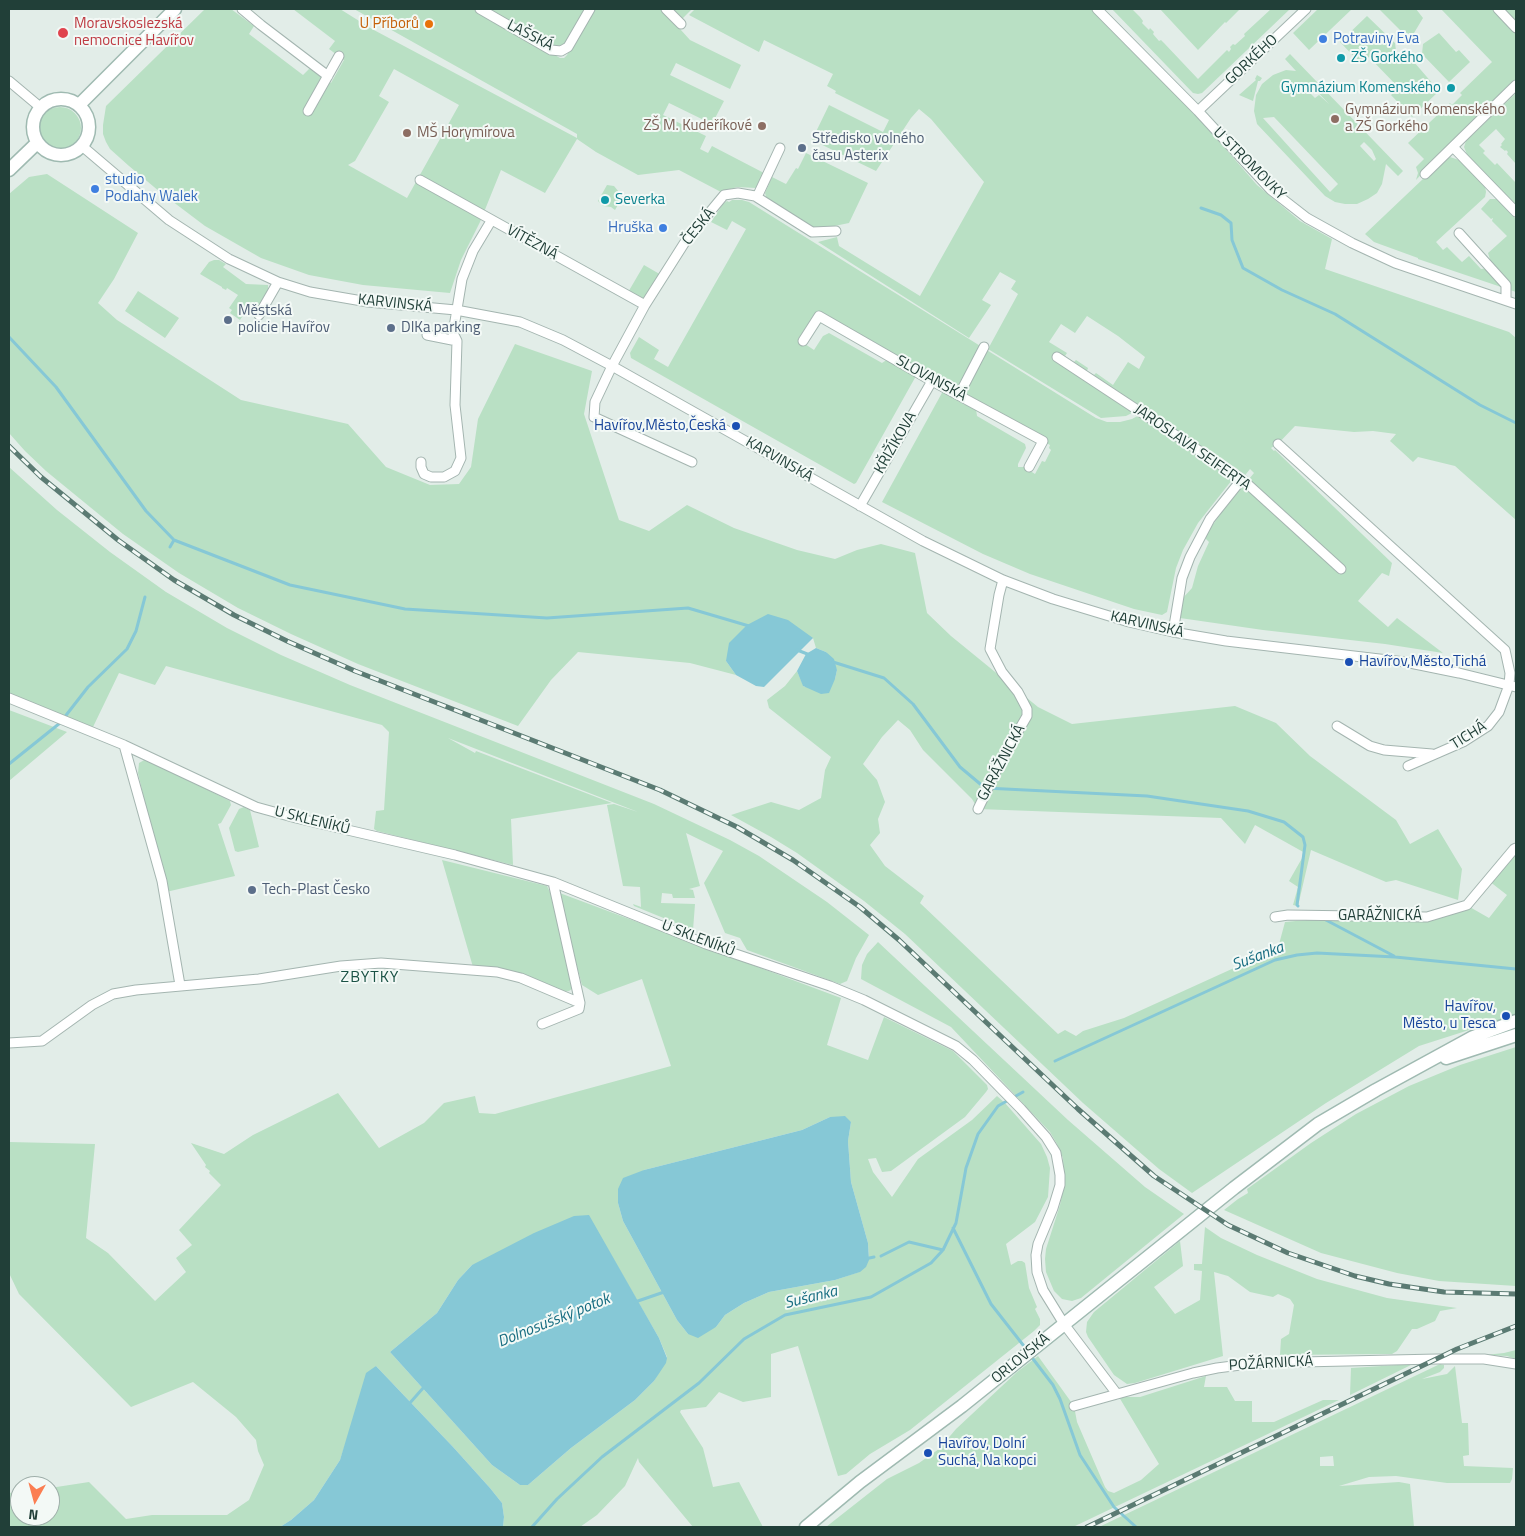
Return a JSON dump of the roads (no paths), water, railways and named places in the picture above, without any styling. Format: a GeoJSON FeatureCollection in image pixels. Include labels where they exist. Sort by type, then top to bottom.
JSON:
{"type":"FeatureCollection","features":[{"type":"Feature","properties":{"kind":"main road"},"geometry":{"type":"LineString","coordinates":[[78,105],[175,9]]}},
{"type":"Feature","properties":{"kind":"main road"},"geometry":{"type":"LineString","coordinates":[[61,99],[78,105],[86,114],[89,125],[88,136],[82,146],[71,153],[59,156],[46,152],[37,143],[32,130],[34,116],[40,107],[48,101],[61,99]]}},
{"type":"Feature","properties":{"kind":"main road"},"geometry":{"type":"LineString","coordinates":[[9,170],[37,143]]}},
{"type":"Feature","properties":{"kind":"main road"},"geometry":{"type":"LineString","coordinates":[[1411,1070],[1473,1037],[1516,1021]]}},
{"type":"Feature","properties":{"kind":"main road"},"geometry":{"type":"LineString","coordinates":[[1411,1070],[1516,1035]]}},
{"type":"Feature","properties":{"kind":"main road","name":"ORLOVSKÁ"},"geometry":{"type":"LineString","coordinates":[[806,1527],[860,1482],[962,1406],[1234,1188],[1318,1124],[1411,1070]]}},
{"type":"Feature","properties":{"kind":"street"},"geometry":{"type":"LineString","coordinates":[[242,9],[328,76]]}},
{"type":"Feature","properties":{"kind":"street","name":"LAŠSKÁ"},"geometry":{"type":"LineString","coordinates":[[480,9],[551,50],[561,51],[568,47],[590,9]]}},
{"type":"Feature","properties":{"kind":"street"},"geometry":{"type":"LineString","coordinates":[[666,9],[681,24]]}},
{"type":"Feature","properties":{"kind":"street","name":"U STROMOVKY"},"geometry":{"type":"LineString","coordinates":[[1097,9],[1198,111],[1271,190],[1307,218],[1352,243],[1395,263],[1516,304]]}},
{"type":"Feature","properties":{"kind":"street","name":"GORKÉHO"},"geometry":{"type":"LineString","coordinates":[[1198,111],[1306,9]]}},
{"type":"Feature","properties":{"kind":"street"},"geometry":{"type":"LineString","coordinates":[[1498,9],[1516,28]]}},
{"type":"Feature","properties":{"kind":"street"},"geometry":{"type":"LineString","coordinates":[[308,111],[339,56]]}},
{"type":"Feature","properties":{"kind":"street"},"geometry":{"type":"LineString","coordinates":[[9,81],[40,107]]}},
{"type":"Feature","properties":{"kind":"street"},"geometry":{"type":"LineString","coordinates":[[1425,174],[1516,85]]}},
{"type":"Feature","properties":{"kind":"street","name":"KARVINSKÁ"},"geometry":{"type":"LineString","coordinates":[[82,146],[177,226],[229,259],[278,282],[310,292],[368,302],[456,310],[520,322],[563,340],[612,366],[923,541],[1004,580],[1053,599],[1089,611],[1173,632],[1226,641],[1405,662],[1513,686]]}},
{"type":"Feature","properties":{"kind":"street"},"geometry":{"type":"LineString","coordinates":[[1453,147],[1516,212]]}},
{"type":"Feature","properties":{"kind":"street"},"geometry":{"type":"LineString","coordinates":[[757,197],[780,148]]}},
{"type":"Feature","properties":{"kind":"street","name":"VÍTĚZNÁ"},"geometry":{"type":"LineString","coordinates":[[420,180],[645,306]]}},
{"type":"Feature","properties":{"kind":"street","name":"ČESKÁ"},"geometry":{"type":"LineString","coordinates":[[692,462],[594,417],[595,402],[612,366],[645,306],[685,242],[724,195],[738,192],[757,197],[812,232],[836,231]]}},
{"type":"Feature","properties":{"kind":"street"},"geometry":{"type":"LineString","coordinates":[[421,462],[424,474],[432,477],[444,477],[455,471],[461,458],[455,405],[457,340],[453,333],[462,278],[473,251],[491,221]]}},
{"type":"Feature","properties":{"kind":"street"},"geometry":{"type":"LineString","coordinates":[[1459,233],[1506,285],[1506,300]]}},
{"type":"Feature","properties":{"kind":"street"},"geometry":{"type":"LineString","coordinates":[[259,315],[278,282]]}},
{"type":"Feature","properties":{"kind":"street","name":"SLOVANSKÁ"},"geometry":{"type":"LineString","coordinates":[[803,341],[819,316],[1043,441],[1029,468]]}},
{"type":"Feature","properties":{"kind":"street"},"geometry":{"type":"LineString","coordinates":[[428,335],[457,340]]}},
{"type":"Feature","properties":{"kind":"street"},"geometry":{"type":"LineString","coordinates":[[959,395],[984,347]]}},
{"type":"Feature","properties":{"kind":"street","name":"JAROSLAVA SEIFERTA"},"geometry":{"type":"LineString","coordinates":[[1057,358],[1242,479],[1341,569]]}},
{"type":"Feature","properties":{"kind":"street","name":"KŘIŽÍKOVA"},"geometry":{"type":"LineString","coordinates":[[860,506],[932,380]]}},
{"type":"Feature","properties":{"kind":"street"},"geometry":{"type":"LineString","coordinates":[[1278,444],[1505,650],[1513,686]]}},
{"type":"Feature","properties":{"kind":"street"},"geometry":{"type":"LineString","coordinates":[[1173,632],[1182,578],[1190,557],[1210,519],[1242,479]]}},
{"type":"Feature","properties":{"kind":"street","name":"GARÁŽNICKÁ"},"geometry":{"type":"LineString","coordinates":[[979,805],[1027,716],[1027,709],[1021,697],[1002,672],[990,649],[999,595],[1004,580]]}},
{"type":"Feature","properties":{"kind":"street","name":"TICHÁ"},"geometry":{"type":"LineString","coordinates":[[1408,766],[1464,742],[1488,726],[1499,712],[1513,686]]}},
{"type":"Feature","properties":{"kind":"street","name":"U SKLENÍKŮ"},"geometry":{"type":"LineString","coordinates":[[9,698],[124,744],[256,807],[455,855],[552,882],[706,944],[830,986],[864,1000],[956,1046],[973,1060],[1021,1109],[1046,1137],[1056,1154],[1060,1175],[1058,1191],[1038,1244],[1036,1266],[1044,1290],[1064,1324]]}},
{"type":"Feature","properties":{"kind":"street"},"geometry":{"type":"LineString","coordinates":[[1338,726],[1370,746],[1384,750],[1435,755]]}},
{"type":"Feature","properties":{"kind":"street"},"geometry":{"type":"LineString","coordinates":[[124,744],[162,881],[180,985]]}},
{"type":"Feature","properties":{"kind":"street","name":"GARÁŽNICKÁ"},"geometry":{"type":"LineString","coordinates":[[1275,917],[1288,915],[1427,917],[1466,905],[1514,848],[1516,848]]}},
{"type":"Feature","properties":{"kind":"street"},"geometry":{"type":"LineString","coordinates":[[542,1024],[579,1009],[580,1003],[552,882]]}},
{"type":"Feature","properties":{"kind":"street"},"geometry":{"type":"LineString","coordinates":[[9,1043],[42,1041],[92,1005],[113,994],[180,985],[258,979],[341,966],[381,963],[497,972],[520,978],[580,1003]]}},
{"type":"Feature","properties":{"kind":"street"},"geometry":{"type":"LineString","coordinates":[[1064,1324],[1117,1394]]}},
{"type":"Feature","properties":{"kind":"street","name":"POŽÁRNICKÁ"},"geometry":{"type":"LineString","coordinates":[[1074,1406],[1193,1373],[1256,1363],[1444,1359],[1484,1360],[1516,1364]]}},
{"type":"Feature","properties":{"kind":"water"},"geometry":{"type":"Polygon","coordinates":[[[768,614],[788,620],[813,638],[764,687],[756,686],[736,675],[726,661],[729,643],[747,625],[768,614]]]}},
{"type":"Feature","properties":{"kind":"water"},"geometry":{"type":"Polygon","coordinates":[[[816,648],[826,652],[834,659],[837,670],[829,693],[821,694],[803,686],[797,671],[806,654],[816,648]]]}},
{"type":"Feature","properties":{"kind":"water"},"geometry":{"type":"Polygon","coordinates":[[[845,1116],[851,1122],[848,1141],[851,1182],[868,1243],[869,1260],[866,1267],[860,1272],[835,1280],[769,1292],[744,1303],[725,1315],[716,1327],[698,1338],[688,1334],[677,1320],[623,1221],[618,1203],[618,1189],[623,1178],[644,1170],[802,1130],[830,1117],[845,1116]]]}},
{"type":"Feature","properties":{"kind":"water"},"geometry":{"type":"Polygon","coordinates":[[[589,1215],[659,1338],[667,1358],[666,1363],[654,1381],[635,1400],[571,1448],[528,1485],[520,1485],[492,1465],[390,1352],[437,1313],[458,1280],[472,1265],[534,1233],[574,1216],[589,1215]]]}},
{"type":"Feature","properties":{"kind":"water"},"geometry":{"type":"Polygon","coordinates":[[[376,1366],[454,1448],[502,1503],[503,1527],[280,1527],[314,1500],[340,1460],[366,1373],[376,1366]]]}},
{"type":"Feature","properties":{"kind":"waterway"},"geometry":{"type":"LineString","coordinates":[[1201,208],[1221,215],[1231,223],[1232,240],[1243,268],[1282,290],[1335,314],[1480,405],[1516,423]]}},
{"type":"Feature","properties":{"kind":"waterway"},"geometry":{"type":"LineString","coordinates":[[9,337],[56,387],[146,511],[174,540],[290,585],[405,609],[547,618],[688,608],[749,626]]}},
{"type":"Feature","properties":{"kind":"waterway"},"geometry":{"type":"LineString","coordinates":[[170,547],[174,540]]}},
{"type":"Feature","properties":{"kind":"waterway"},"geometry":{"type":"LineString","coordinates":[[9,764],[60,723],[88,687],[127,649],[136,631],[145,597]]}},
{"type":"Feature","properties":{"kind":"waterway"},"geometry":{"type":"LineString","coordinates":[[797,650],[810,655]]}},
{"type":"Feature","properties":{"kind":"waterway"},"geometry":{"type":"LineString","coordinates":[[833,662],[884,678],[913,704],[960,767],[985,788],[1147,796],[1248,811],[1284,822],[1303,837],[1305,845],[1298,906]]}},
{"type":"Feature","properties":{"kind":"waterway"},"geometry":{"type":"LineString","coordinates":[[1324,919],[1394,956]]}},
{"type":"Feature","properties":{"kind":"waterway","name":"Sušanka"},"geometry":{"type":"LineString","coordinates":[[1055,1061],[1275,960],[1297,955],[1317,953],[1395,957],[1516,969]]}},
{"type":"Feature","properties":{"kind":"waterway","name":"Sušanka"},"geometry":{"type":"LineString","coordinates":[[532,1527],[557,1499],[602,1457],[699,1383],[744,1339],[785,1315],[871,1297],[931,1263],[943,1250],[956,1223],[966,1168],[978,1134],[998,1106],[1023,1092]]}},
{"type":"Feature","properties":{"kind":"waterway"},"geometry":{"type":"LineString","coordinates":[[953,1228],[991,1304],[1027,1350]]}},
{"type":"Feature","properties":{"kind":"waterway","name":"Dolnosušský potok"},"geometry":{"type":"LineString","coordinates":[[881,1256],[909,1242],[943,1250]]}},
{"type":"Feature","properties":{"kind":"waterway","name":"Dolnosušský potok"},"geometry":{"type":"LineString","coordinates":[[865,1259],[874,1257]]}},
{"type":"Feature","properties":{"kind":"waterway","name":"Dolnosušský potok"},"geometry":{"type":"LineString","coordinates":[[635,1302],[667,1291]]}},
{"type":"Feature","properties":{"kind":"waterway"},"geometry":{"type":"LineString","coordinates":[[1030,1355],[1053,1385],[1080,1455],[1114,1507],[1136,1527]]}},
{"type":"Feature","properties":{"kind":"waterway","name":"Dolnosušský potok"},"geometry":{"type":"LineString","coordinates":[[409,1404],[424,1387],[428,1386]]}},
{"type":"Feature","properties":{"kind":"railway"},"geometry":{"type":"LineString","coordinates":[[9,446],[41,477],[118,540],[174,580],[234,615],[355,671],[660,790],[737,827],[793,860],[860,907],[899,940],[1078,1109],[1154,1176],[1228,1225],[1288,1253],[1355,1276],[1389,1284],[1444,1292],[1516,1294]]}},
{"type":"Feature","properties":{"kind":"railway"},"geometry":{"type":"LineString","coordinates":[[1087,1527],[1457,1349],[1516,1326]]}},
{"type":"Feature","properties":{"kind":"place","name":"U Příborů"},"geometry":{"type":"Point","coordinates":[429,24]}},
{"type":"Feature","properties":{"kind":"place","name":"Moravskoslezská nemocnice Havířov"},"geometry":{"type":"Point","coordinates":[63,33]}},
{"type":"Feature","properties":{"kind":"place","name":"Potraviny Eva"},"geometry":{"type":"Point","coordinates":[1323,39]}},
{"type":"Feature","properties":{"kind":"place","name":"ZŠ Gorkého"},"geometry":{"type":"Point","coordinates":[1341,58]}},
{"type":"Feature","properties":{"kind":"place","name":"Gymnázium Komenského"},"geometry":{"type":"Point","coordinates":[1451,88]}},
{"type":"Feature","properties":{"kind":"place","name":"Gymnázium Komenského a ZŠ Gorkého"},"geometry":{"type":"Point","coordinates":[1335,119]}},
{"type":"Feature","properties":{"kind":"place","name":"ZŠ M. Kudeříkové"},"geometry":{"type":"Point","coordinates":[762,126]}},
{"type":"Feature","properties":{"kind":"place","name":"MŠ Horymírova"},"geometry":{"type":"Point","coordinates":[407,133]}},
{"type":"Feature","properties":{"kind":"place","name":"Středisko volného času Asterix"},"geometry":{"type":"Point","coordinates":[802,148]}},
{"type":"Feature","properties":{"kind":"place","name":"studio Podlahy Walek"},"geometry":{"type":"Point","coordinates":[95,189]}},
{"type":"Feature","properties":{"kind":"place","name":"Severka"},"geometry":{"type":"Point","coordinates":[605,200]}},
{"type":"Feature","properties":{"kind":"place","name":"Hruška"},"geometry":{"type":"Point","coordinates":[663,228]}},
{"type":"Feature","properties":{"kind":"place","name":"Městská policie Havířov"},"geometry":{"type":"Point","coordinates":[228,320]}},
{"type":"Feature","properties":{"kind":"place","name":"DIKa parking"},"geometry":{"type":"Point","coordinates":[391,328]}},
{"type":"Feature","properties":{"kind":"place","name":"Havířov,Město,Česká"},"geometry":{"type":"Point","coordinates":[736,426]}},
{"type":"Feature","properties":{"kind":"place","name":"Havířov,Město,Tichá"},"geometry":{"type":"Point","coordinates":[1349,662]}},
{"type":"Feature","properties":{"kind":"place","name":"Tech-Plast Česko"},"geometry":{"type":"Point","coordinates":[252,890]}},
{"type":"Feature","properties":{"kind":"place","name":"Havířov, Město, u Tesca"},"geometry":{"type":"Point","coordinates":[1506,1016]}},
{"type":"Feature","properties":{"kind":"place","name":"Havířov, Dolní Suchá, Na kopci"},"geometry":{"type":"Point","coordinates":[928,1453]}},
{"type":"Feature","properties":{"kind":"district","name":"ZBYTKY"},"geometry":{"type":"Point","coordinates":[370,978]}}]}
